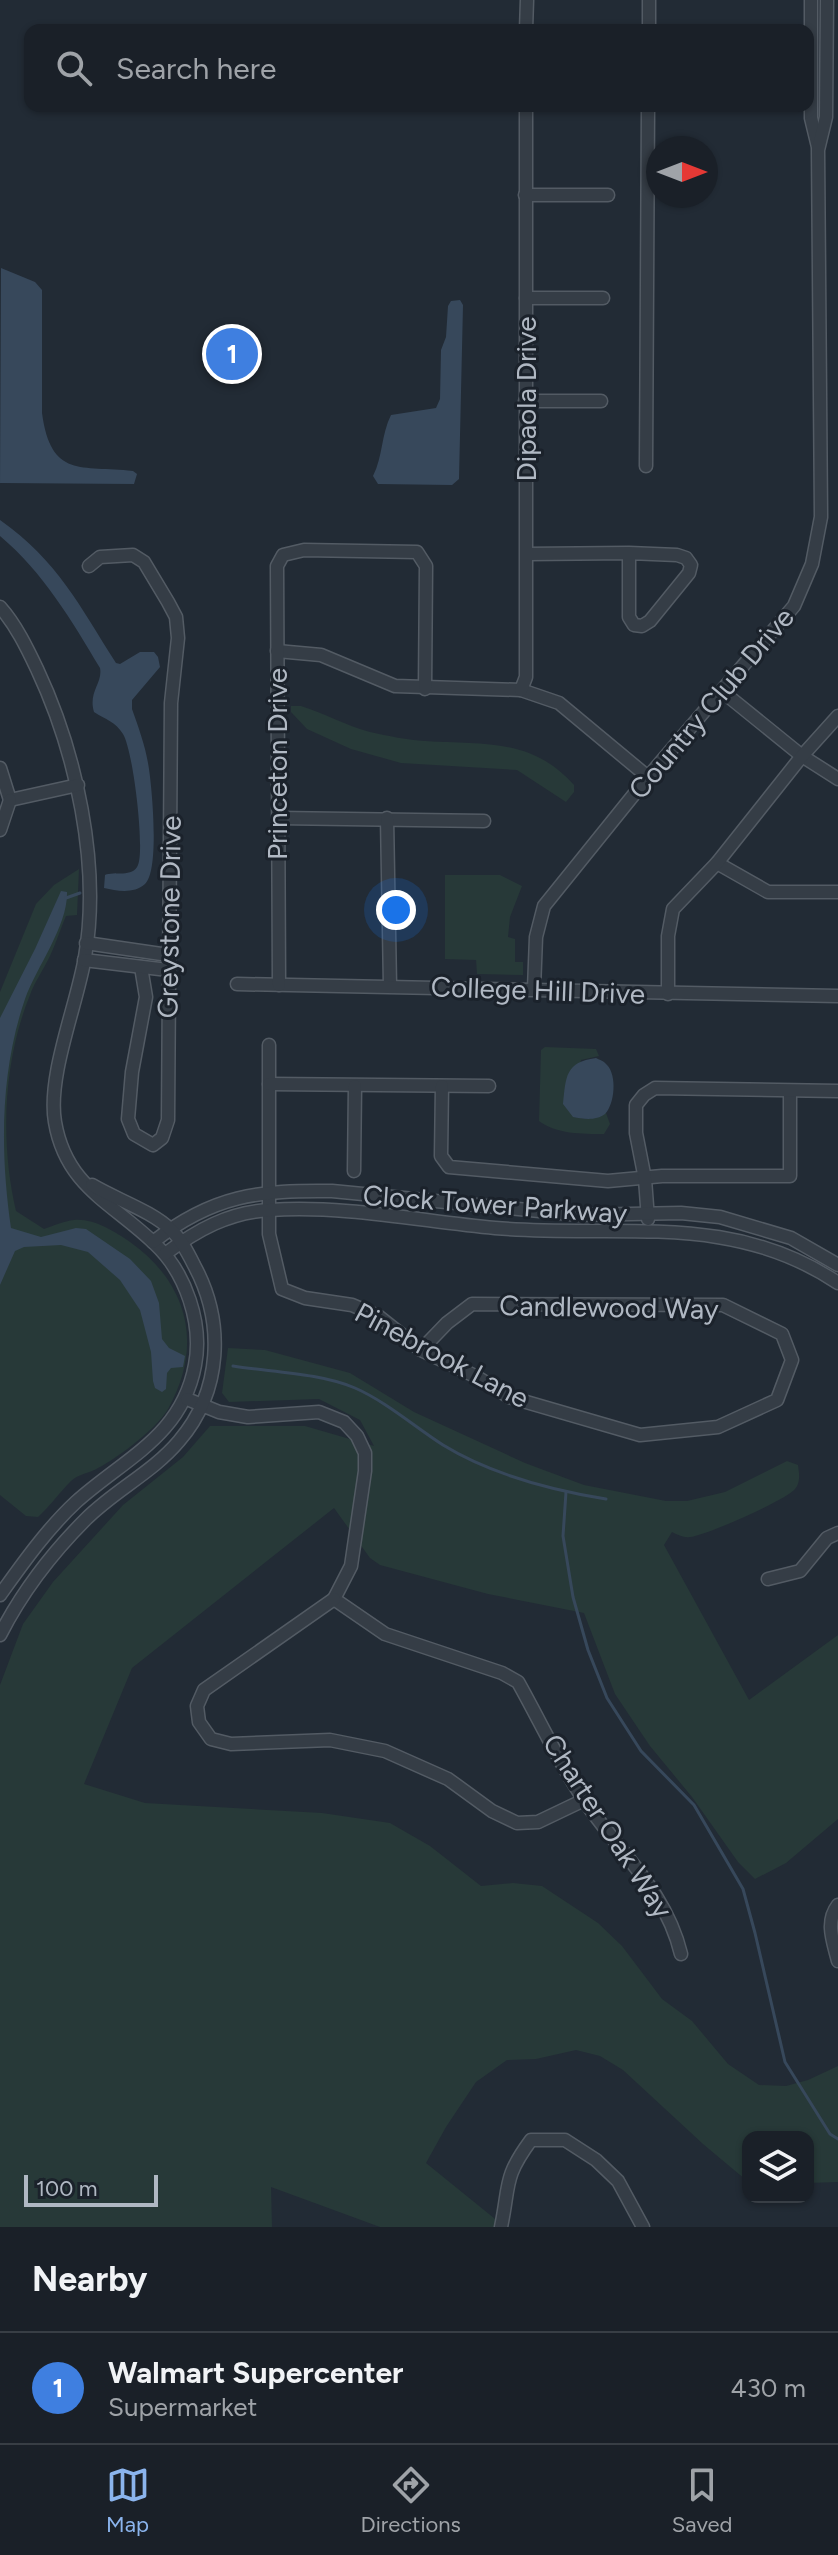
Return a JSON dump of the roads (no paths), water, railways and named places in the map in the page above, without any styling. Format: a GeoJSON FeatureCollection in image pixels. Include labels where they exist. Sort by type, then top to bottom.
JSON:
{"type":"FeatureCollection","features":[{"type":"Feature","properties":{"kind":"street"},"geometry":{"type":"LineString","coordinates":[[526,24],[527,0]]}},
{"type":"Feature","properties":{"kind":"street"},"geometry":{"type":"LineString","coordinates":[[649,0],[649,24]]}},
{"type":"Feature","properties":{"kind":"street","name":"Country Club Drive"},"geometry":{"type":"LineString","coordinates":[[811,0],[811,24]]}},
{"type":"Feature","properties":{"kind":"street","name":"Country Club Drive"},"geometry":{"type":"LineString","coordinates":[[818,150],[826,117],[827,0]]}},
{"type":"Feature","properties":{"kind":"street"},"geometry":{"type":"LineString","coordinates":[[814,28],[827,28]]}},
{"type":"Feature","properties":{"kind":"street"},"geometry":{"type":"LineString","coordinates":[[814,63],[826,63]]}},
{"type":"Feature","properties":{"kind":"street","name":"Dipaola Drive"},"geometry":{"type":"LineString","coordinates":[[521,690],[526,677],[527,554],[532,480],[525,401],[526,112]]}},
{"type":"Feature","properties":{"kind":"street"},"geometry":{"type":"LineString","coordinates":[[646,466],[648,112]]}},
{"type":"Feature","properties":{"kind":"street","name":"Country Club Drive"},"geometry":{"type":"LineString","coordinates":[[534,989],[536,939],[544,906],[648,777],[794,606],[812,564],[821,517],[818,150],[811,112]]}},
{"type":"Feature","properties":{"kind":"street"},"geometry":{"type":"LineString","coordinates":[[525,195],[608,195]]}},
{"type":"Feature","properties":{"kind":"street"},"geometry":{"type":"LineString","coordinates":[[526,298],[603,298]]}},
{"type":"Feature","properties":{"kind":"street"},"geometry":{"type":"LineString","coordinates":[[525,401],[601,401]]}},
{"type":"Feature","properties":{"kind":"street","name":"Princeton Drive"},"geometry":{"type":"LineString","coordinates":[[279,985],[277,566],[283,555],[293,551],[417,552],[426,566],[425,689]]}},
{"type":"Feature","properties":{"kind":"street"},"geometry":{"type":"LineString","coordinates":[[527,554],[629,553],[683,556],[691,565],[689,573],[650,621],[642,626],[634,625],[629,617],[629,553]]}},
{"type":"Feature","properties":{"kind":"street","name":"Greystone Drive"},"geometry":{"type":"LineString","coordinates":[[89,566],[100,557],[133,555],[144,562],[176,617],[178,638],[171,703],[168,1120],[162,1138],[153,1145],[134,1134],[128,1119],[132,1072],[146,997],[141,967]]}},
{"type":"Feature","properties":{"kind":"street"},"geometry":{"type":"LineString","coordinates":[[0,607],[27,649],[47,690],[67,745],[78,785],[88,869],[84,960],[54,1082],[55,1120],[63,1152],[76,1174],[106,1206],[165,1254],[182,1282],[194,1314],[196,1364],[187,1399],[167,1427],[147,1447],[75,1504],[30,1553],[0,1595]]}},
{"type":"Feature","properties":{"kind":"street"},"geometry":{"type":"LineString","coordinates":[[277,651],[321,655],[395,686],[521,690],[559,703],[648,777]]}},
{"type":"Feature","properties":{"kind":"street"},"geometry":{"type":"LineString","coordinates":[[723,692],[802,756],[838,779]]}},
{"type":"Feature","properties":{"kind":"street"},"geometry":{"type":"LineString","coordinates":[[668,994],[668,936],[673,909],[717,863],[838,716]]}},
{"type":"Feature","properties":{"kind":"street"},"geometry":{"type":"LineString","coordinates":[[0,768],[10,800],[0,830]]}},
{"type":"Feature","properties":{"kind":"street"},"geometry":{"type":"LineString","coordinates":[[10,800],[78,785]]}},
{"type":"Feature","properties":{"kind":"street"},"geometry":{"type":"LineString","coordinates":[[278,818],[484,821]]}},
{"type":"Feature","properties":{"kind":"street"},"geometry":{"type":"LineString","coordinates":[[387,818],[390,986]]}},
{"type":"Feature","properties":{"kind":"street"},"geometry":{"type":"LineString","coordinates":[[717,863],[768,892],[838,892]]}},
{"type":"Feature","properties":{"kind":"street"},"geometry":{"type":"LineString","coordinates":[[86,943],[168,955]]}},
{"type":"Feature","properties":{"kind":"street"},"geometry":{"type":"LineString","coordinates":[[84,960],[168,970]]}},
{"type":"Feature","properties":{"kind":"street","name":"College Hill Drive"},"geometry":{"type":"LineString","coordinates":[[237,984],[838,996]]}},
{"type":"Feature","properties":{"kind":"street"},"geometry":{"type":"LineString","coordinates":[[269,1045],[269,1210]]}},
{"type":"Feature","properties":{"kind":"street"},"geometry":{"type":"LineString","coordinates":[[269,1084],[489,1086]]}},
{"type":"Feature","properties":{"kind":"street"},"geometry":{"type":"LineString","coordinates":[[354,1171],[355,1086]]}},
{"type":"Feature","properties":{"kind":"street"},"geometry":{"type":"LineString","coordinates":[[442,1086],[441,1156],[449,1167],[608,1181],[662,1176],[790,1176],[790,1091]]}},
{"type":"Feature","properties":{"kind":"street"},"geometry":{"type":"LineString","coordinates":[[649,1230],[645,1179],[636,1133],[636,1105],[644,1095],[655,1088],[838,1091]]}},
{"type":"Feature","properties":{"kind":"street"},"geometry":{"type":"LineString","coordinates":[[0,1635],[13,1609],[45,1565],[88,1517],[159,1462],[181,1439],[202,1406],[215,1366],[216,1339],[212,1309],[199,1274],[180,1242],[170,1229],[76,1174]]}},
{"type":"Feature","properties":{"kind":"street","name":"Clock Tower Parkway"},"geometry":{"type":"LineString","coordinates":[[153,1242],[215,1204],[268,1193],[332,1191],[580,1215],[681,1213],[720,1217],[791,1238],[838,1265]]}},
{"type":"Feature","properties":{"kind":"street","name":"Clock Tower Parkway"},"geometry":{"type":"LineString","coordinates":[[165,1254],[202,1228],[232,1216],[269,1210],[380,1214],[494,1228],[709,1234],[754,1243],[787,1254],[838,1283]]}},
{"type":"Feature","properties":{"kind":"street","name":"Pinebrook Lane"},"geometry":{"type":"LineString","coordinates":[[269,1210],[269,1234],[282,1289],[305,1298],[352,1305],[378,1316],[421,1350],[477,1377],[509,1397],[640,1435],[718,1427],[777,1400],[792,1360]]}},
{"type":"Feature","properties":{"kind":"street","name":"Candlewood Way"},"geometry":{"type":"LineString","coordinates":[[421,1350],[447,1323],[472,1304],[723,1305],[782,1334],[792,1360]]}},
{"type":"Feature","properties":{"kind":"street"},"geometry":{"type":"LineString","coordinates":[[187,1399],[227,1414],[256,1418],[303,1411],[319,1412],[344,1422],[357,1436],[365,1453],[351,1566],[334,1599],[204,1690],[197,1706],[199,1722],[211,1739],[231,1744],[330,1740],[385,1751],[448,1779],[492,1811],[517,1823],[538,1822],[584,1800]]}},
{"type":"Feature","properties":{"kind":"street"},"geometry":{"type":"LineString","coordinates":[[768,1579],[800,1571],[827,1538],[838,1533]]}},
{"type":"Feature","properties":{"kind":"street"},"geometry":{"type":"LineString","coordinates":[[30,1553],[45,1565]]}},
{"type":"Feature","properties":{"kind":"street","name":"Charter Oak Way"},"geometry":{"type":"LineString","coordinates":[[334,1599],[385,1634],[502,1673],[518,1682],[584,1800],[650,1885],[674,1927],[681,1954]]}},
{"type":"Feature","properties":{"kind":"street"},"geometry":{"type":"LineString","coordinates":[[838,1905],[834,1908],[829,1926],[838,1961]]}},
{"type":"Feature","properties":{"kind":"street"},"geometry":{"type":"LineString","coordinates":[[501,2227],[506,2185],[513,2164],[531,2140],[565,2140],[596,2160],[618,2181],[643,2227]]}},
{"type":"Feature","properties":{"kind":"water"},"geometry":{"type":"Polygon","coordinates":[[[1,268],[35,282],[42,290],[42,413],[53,449],[61,459],[71,464],[133,471],[137,474],[134,484],[0,483],[1,268]]]}},
{"type":"Feature","properties":{"kind":"water"},"geometry":{"type":"Polygon","coordinates":[[[460,300],[463,305],[459,479],[452,485],[378,484],[373,476],[391,415],[436,408],[440,399],[441,350],[446,337],[448,306],[451,301],[460,300]]]}},
{"type":"Feature","properties":{"kind":"water"},"geometry":{"type":"Polygon","coordinates":[[[0,520],[37,551],[66,585],[116,663],[120,664],[140,652],[154,652],[158,657],[160,667],[132,700],[148,763],[154,826],[150,876],[145,884],[136,889],[120,891],[104,888],[105,875],[128,873],[136,869],[140,840],[127,744],[117,726],[94,712],[93,699],[100,668],[43,581],[0,536],[0,520]]]}},
{"type":"Feature","properties":{"kind":"water"},"geometry":{"type":"Polygon","coordinates":[[[61,891],[67,892],[63,918],[25,999],[11,1055],[4,1141],[11,1228],[41,1237],[76,1228],[86,1229],[130,1259],[151,1281],[159,1303],[162,1339],[169,1348],[185,1356],[183,1367],[171,1368],[167,1373],[166,1389],[162,1392],[155,1388],[153,1381],[151,1352],[140,1310],[120,1280],[88,1252],[61,1245],[24,1247],[15,1251],[0,1285],[0,1018],[61,891]]]}},
{"type":"Feature","properties":{"kind":"water"},"geometry":{"type":"Polygon","coordinates":[[[596,1058],[606,1064],[612,1075],[614,1090],[611,1104],[605,1114],[598,1118],[573,1117],[563,1104],[569,1072],[578,1063],[596,1058]]]}},
{"type":"Feature","properties":{"kind":"waterway"},"geometry":{"type":"LineString","coordinates":[[66,898],[80,893]]}},
{"type":"Feature","properties":{"kind":"waterway"},"geometry":{"type":"LineString","coordinates":[[233,1366],[342,1383],[377,1400],[443,1445],[481,1465],[543,1486],[606,1499]]}},
{"type":"Feature","properties":{"kind":"waterway"},"geometry":{"type":"LineString","coordinates":[[566,1492],[563,1536],[573,1597],[588,1650],[607,1698],[641,1751],[694,1805],[743,1889],[785,2062],[830,2134],[838,2139]]}},
{"type":"Feature","properties":{"kind":"place","name":"Walmart Supercenter"},"geometry":{"type":"Point","coordinates":[232,354]}}]}
